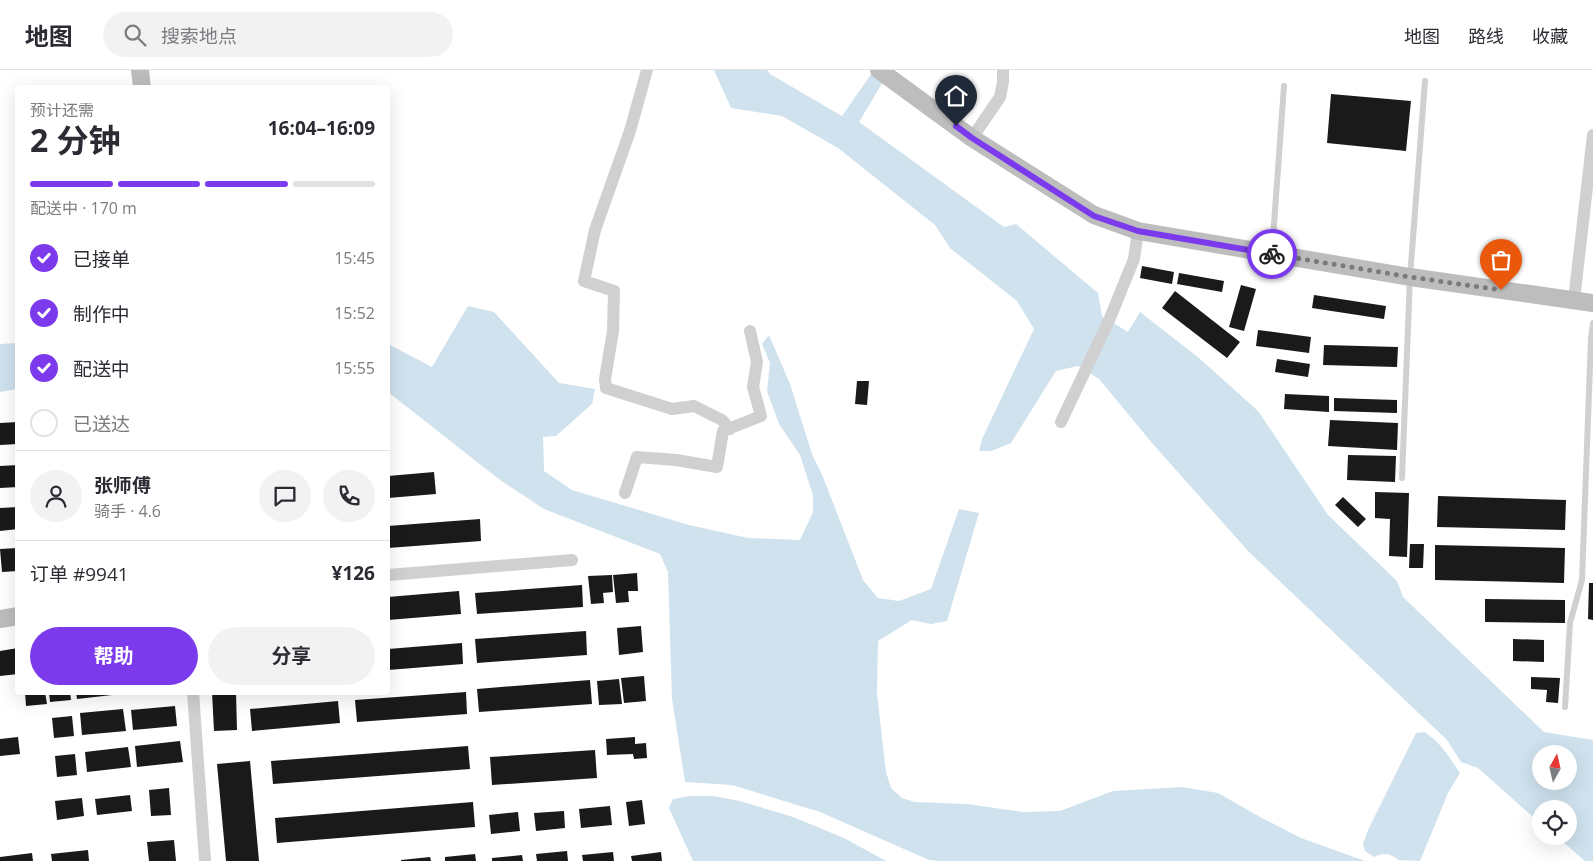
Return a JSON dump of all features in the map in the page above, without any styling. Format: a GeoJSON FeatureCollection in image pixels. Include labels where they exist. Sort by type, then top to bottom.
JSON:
{"type":"FeatureCollection","features":[{"type":"Feature","properties":{"kind":"main road"},"geometry":{"type":"LineString","coordinates":[[140,70],[142,85]]}},
{"type":"Feature","properties":{"kind":"main road"},"geometry":{"type":"LineString","coordinates":[[886,74],[972,138],[1094,216],[1138,231],[1410,277],[1593,303]]}},
{"type":"Feature","properties":{"kind":"main road"},"geometry":{"type":"LineString","coordinates":[[0,619],[15,616]]}},
{"type":"Feature","properties":{"kind":"street"},"geometry":{"type":"LineString","coordinates":[[647,70],[630,131],[595,230],[584,281],[614,291],[613,331],[605,379],[606,388],[672,409],[694,406],[722,420],[730,429]]}},
{"type":"Feature","properties":{"kind":"street"},"geometry":{"type":"LineString","coordinates":[[972,138],[1000,98],[1003,70]]}},
{"type":"Feature","properties":{"kind":"street"},"geometry":{"type":"LineString","coordinates":[[1574,300],[1593,135]]}},
{"type":"Feature","properties":{"kind":"street"},"geometry":{"type":"LineString","coordinates":[[1061,422],[1110,318],[1134,259],[1138,231]]}},
{"type":"Feature","properties":{"kind":"street"},"geometry":{"type":"LineString","coordinates":[[625,493],[636,457],[676,460],[717,467],[723,432],[761,416],[753,387],[757,362],[750,331]]}},
{"type":"Feature","properties":{"kind":"street"},"geometry":{"type":"LineString","coordinates":[[390,575],[572,560]]}},
{"type":"Feature","properties":{"kind":"street"},"geometry":{"type":"LineString","coordinates":[[193,695],[205,861]]}},
{"type":"Feature","properties":{"kind":"lane"},"geometry":{"type":"LineString","coordinates":[[1402,478],[1410,277],[1425,81]]}},
{"type":"Feature","properties":{"kind":"lane"},"geometry":{"type":"LineString","coordinates":[[1271,254],[1284,86]]}},
{"type":"Feature","properties":{"kind":"lane"},"geometry":{"type":"LineString","coordinates":[[1565,707],[1570,623],[1582,580],[1593,323]]}},
{"type":"Feature","properties":{"kind":"water"},"geometry":{"type":"Polygon","coordinates":[[[714,70],[767,70],[770,74],[842,116],[874,70],[890,70],[859,122],[1004,227],[1016,224],[1098,293],[1102,316],[1128,332],[1140,312],[1199,358],[1258,411],[1328,515],[1397,581],[1403,597],[1544,732],[1593,740],[1593,861],[1585,861],[1566,845],[1577,845],[1577,800],[1532,800],[1532,816],[1478,768],[1461,762],[1447,740],[1249,552],[1152,443],[1099,379],[1078,366],[1056,371],[1011,443],[991,451],[979,451],[982,439],[1034,329],[1017,301],[950,248],[935,225],[838,148],[782,116],[731,108],[714,70]]]}},
{"type":"Feature","properties":{"kind":"water"},"geometry":{"type":"Polygon","coordinates":[[[468,306],[494,312],[559,383],[595,389],[592,404],[556,436],[543,437],[544,471],[572,490],[689,525],[748,538],[800,540],[813,512],[813,495],[800,455],[779,424],[767,391],[770,363],[762,344],[769,335],[790,384],[812,454],[823,477],[863,580],[878,598],[899,601],[931,589],[959,509],[979,513],[947,621],[931,624],[912,620],[878,641],[877,694],[886,772],[891,788],[902,798],[915,802],[967,804],[1023,812],[1060,811],[1113,791],[1182,787],[1218,793],[1301,838],[1365,861],[929,860],[820,812],[732,785],[685,782],[672,699],[668,572],[660,554],[544,509],[500,480],[390,394],[390,345],[432,367],[468,306]]]}},
{"type":"Feature","properties":{"kind":"water"},"geometry":{"type":"Polygon","coordinates":[[[15,343],[15,389],[0,392],[0,344],[15,343]]]}},
{"type":"Feature","properties":{"kind":"water"},"geometry":{"type":"Polygon","coordinates":[[[1424,732],[1440,745],[1460,773],[1448,793],[1420,861],[1398,860],[1386,854],[1374,857],[1365,851],[1363,844],[1368,830],[1416,733],[1424,732]]]}},
{"type":"Feature","properties":{"kind":"water"},"geometry":{"type":"Polygon","coordinates":[[[690,796],[713,796],[740,801],[793,817],[844,838],[886,861],[693,861],[669,808],[673,799],[690,796]]]}},
{"type":"Feature","properties":{"kind":"building"},"geometry":{"type":"Polygon","coordinates":[[[1331,94],[1411,101],[1406,151],[1327,143],[1331,94]]]}},
{"type":"Feature","properties":{"kind":"building"},"geometry":{"type":"Polygon","coordinates":[[[1142,266],[1174,272],[1172,284],[1140,278],[1142,266]]]}},
{"type":"Feature","properties":{"kind":"building"},"geometry":{"type":"Polygon","coordinates":[[[1179,273],[1224,281],[1222,292],[1177,284],[1179,273]]]}},
{"type":"Feature","properties":{"kind":"building"},"geometry":{"type":"Polygon","coordinates":[[[1241,285],[1256,289],[1244,331],[1229,327],[1241,285]]]}},
{"type":"Feature","properties":{"kind":"building"},"geometry":{"type":"Polygon","coordinates":[[[1175,291],[1240,342],[1227,358],[1162,308],[1175,291]]]}},
{"type":"Feature","properties":{"kind":"building"},"geometry":{"type":"Polygon","coordinates":[[[1314,295],[1386,306],[1384,319],[1312,308],[1314,295]]]}},
{"type":"Feature","properties":{"kind":"building"},"geometry":{"type":"Polygon","coordinates":[[[1258,330],[1311,337],[1309,353],[1256,346],[1258,330]]]}},
{"type":"Feature","properties":{"kind":"building"},"geometry":{"type":"Polygon","coordinates":[[[1324,345],[1398,347],[1397,367],[1323,365],[1324,345]]]}},
{"type":"Feature","properties":{"kind":"building"},"geometry":{"type":"Polygon","coordinates":[[[1277,359],[1310,364],[1308,377],[1275,372],[1277,359]]]}},
{"type":"Feature","properties":{"kind":"building"},"geometry":{"type":"Polygon","coordinates":[[[857,381],[869,381],[867,405],[855,404],[857,381]]]}},
{"type":"Feature","properties":{"kind":"building"},"geometry":{"type":"Polygon","coordinates":[[[1285,394],[1329,396],[1329,412],[1284,409],[1285,394]]]}},
{"type":"Feature","properties":{"kind":"building"},"geometry":{"type":"Polygon","coordinates":[[[1334,398],[1397,400],[1397,413],[1334,411],[1334,398]]]}},
{"type":"Feature","properties":{"kind":"building"},"geometry":{"type":"Polygon","coordinates":[[[1330,420],[1398,423],[1397,450],[1328,446],[1330,420]]]}},
{"type":"Feature","properties":{"kind":"building"},"geometry":{"type":"Polygon","coordinates":[[[15,422],[15,444],[0,445],[0,423],[15,422]]]}},
{"type":"Feature","properties":{"kind":"building"},"geometry":{"type":"Polygon","coordinates":[[[1348,455],[1396,456],[1395,482],[1347,480],[1348,455]]]}},
{"type":"Feature","properties":{"kind":"building"},"geometry":{"type":"Polygon","coordinates":[[[15,465],[15,487],[0,488],[0,466],[15,465]]]}},
{"type":"Feature","properties":{"kind":"building"},"geometry":{"type":"Polygon","coordinates":[[[434,472],[436,494],[390,498],[390,476],[434,472]]]}},
{"type":"Feature","properties":{"kind":"building"},"geometry":{"type":"Polygon","coordinates":[[[1375,492],[1409,493],[1407,557],[1389,556],[1390,519],[1375,518],[1375,492]]]}},
{"type":"Feature","properties":{"kind":"building"},"geometry":{"type":"Polygon","coordinates":[[[1438,496],[1566,500],[1565,530],[1437,527],[1438,496]]]}},
{"type":"Feature","properties":{"kind":"building"},"geometry":{"type":"Polygon","coordinates":[[[1343,497],[1366,519],[1358,527],[1335,505],[1343,497]]]}},
{"type":"Feature","properties":{"kind":"building"},"geometry":{"type":"Polygon","coordinates":[[[15,507],[15,529],[0,531],[0,508],[15,507]]]}},
{"type":"Feature","properties":{"kind":"building"},"geometry":{"type":"Polygon","coordinates":[[[480,519],[481,541],[390,548],[390,526],[480,519]]]}},
{"type":"Feature","properties":{"kind":"building"},"geometry":{"type":"Polygon","coordinates":[[[1410,544],[1424,544],[1423,568],[1409,568],[1410,544]]]}},
{"type":"Feature","properties":{"kind":"building"},"geometry":{"type":"Polygon","coordinates":[[[1435,545],[1565,548],[1564,583],[1435,580],[1435,545]]]}},
{"type":"Feature","properties":{"kind":"building"},"geometry":{"type":"Polygon","coordinates":[[[15,548],[15,571],[2,572],[0,549],[15,548]]]}},
{"type":"Feature","properties":{"kind":"building"},"geometry":{"type":"Polygon","coordinates":[[[637,573],[638,591],[628,591],[629,602],[616,603],[613,575],[637,573]]]}},
{"type":"Feature","properties":{"kind":"building"},"geometry":{"type":"Polygon","coordinates":[[[612,575],[613,592],[603,593],[604,603],[591,604],[588,576],[612,575]]]}},
{"type":"Feature","properties":{"kind":"building"},"geometry":{"type":"Polygon","coordinates":[[[1589,583],[1593,583],[1593,620],[1588,619],[1589,583]]]}},
{"type":"Feature","properties":{"kind":"building"},"geometry":{"type":"Polygon","coordinates":[[[582,585],[583,607],[477,614],[475,593],[582,585]]]}},
{"type":"Feature","properties":{"kind":"building"},"geometry":{"type":"Polygon","coordinates":[[[459,591],[461,614],[390,620],[390,597],[459,591]]]}},
{"type":"Feature","properties":{"kind":"building"},"geometry":{"type":"Polygon","coordinates":[[[1485,599],[1565,600],[1565,623],[1485,622],[1485,599]]]}},
{"type":"Feature","properties":{"kind":"building"},"geometry":{"type":"Polygon","coordinates":[[[641,626],[643,652],[619,655],[617,628],[641,626]]]}},
{"type":"Feature","properties":{"kind":"building"},"geometry":{"type":"Polygon","coordinates":[[[586,631],[587,655],[477,663],[475,639],[586,631]]]}},
{"type":"Feature","properties":{"kind":"building"},"geometry":{"type":"Polygon","coordinates":[[[1513,639],[1544,640],[1544,662],[1513,661],[1513,639]]]}},
{"type":"Feature","properties":{"kind":"building"},"geometry":{"type":"Polygon","coordinates":[[[462,643],[463,664],[390,670],[390,649],[462,643]]]}},
{"type":"Feature","properties":{"kind":"building"},"geometry":{"type":"Polygon","coordinates":[[[15,648],[15,674],[0,676],[0,651],[15,648]]]}},
{"type":"Feature","properties":{"kind":"building"},"geometry":{"type":"Polygon","coordinates":[[[644,676],[646,701],[624,703],[621,678],[644,676]]]}},
{"type":"Feature","properties":{"kind":"building"},"geometry":{"type":"Polygon","coordinates":[[[1531,677],[1560,678],[1558,703],[1546,702],[1547,690],[1531,689],[1531,677]]]}},
{"type":"Feature","properties":{"kind":"building"},"geometry":{"type":"Polygon","coordinates":[[[619,679],[622,704],[599,705],[597,681],[619,679]]]}},
{"type":"Feature","properties":{"kind":"building"},"geometry":{"type":"Polygon","coordinates":[[[590,680],[592,704],[479,712],[477,689],[590,680]]]}},
{"type":"Feature","properties":{"kind":"building"},"geometry":{"type":"Polygon","coordinates":[[[466,692],[467,714],[357,722],[355,700],[466,692]]]}},
{"type":"Feature","properties":{"kind":"building"},"geometry":{"type":"Polygon","coordinates":[[[25,695],[46,695],[47,704],[26,706],[25,695]]]}},
{"type":"Feature","properties":{"kind":"building"},"geometry":{"type":"Polygon","coordinates":[[[49,695],[70,695],[71,700],[50,702],[49,695]]]}},
{"type":"Feature","properties":{"kind":"building"},"geometry":{"type":"Polygon","coordinates":[[[76,695],[112,695],[77,699],[76,695]]]}},
{"type":"Feature","properties":{"kind":"building"},"geometry":{"type":"Polygon","coordinates":[[[212,695],[236,695],[237,730],[214,731],[212,695]]]}},
{"type":"Feature","properties":{"kind":"building"},"geometry":{"type":"Polygon","coordinates":[[[338,701],[340,723],[252,731],[250,709],[338,701]]]}},
{"type":"Feature","properties":{"kind":"building"},"geometry":{"type":"Polygon","coordinates":[[[175,706],[177,726],[133,730],[131,710],[175,706]]]}},
{"type":"Feature","properties":{"kind":"building"},"geometry":{"type":"Polygon","coordinates":[[[123,709],[126,731],[82,735],[80,713],[123,709]]]}},
{"type":"Feature","properties":{"kind":"building"},"geometry":{"type":"Polygon","coordinates":[[[72,716],[74,736],[54,738],[52,718],[72,716]]]}},
{"type":"Feature","properties":{"kind":"building"},"geometry":{"type":"Polygon","coordinates":[[[18,737],[20,754],[0,756],[0,739],[18,737]]]}},
{"type":"Feature","properties":{"kind":"building"},"geometry":{"type":"Polygon","coordinates":[[[635,737],[635,744],[646,743],[647,758],[634,759],[633,754],[607,755],[606,739],[635,737]]]}},
{"type":"Feature","properties":{"kind":"building"},"geometry":{"type":"Polygon","coordinates":[[[180,741],[183,762],[137,767],[135,746],[180,741]]]}},
{"type":"Feature","properties":{"kind":"building"},"geometry":{"type":"Polygon","coordinates":[[[468,746],[470,769],[273,784],[271,761],[468,746]]]}},
{"type":"Feature","properties":{"kind":"building"},"geometry":{"type":"Polygon","coordinates":[[[128,747],[131,767],[87,772],[85,752],[128,747]]]}},
{"type":"Feature","properties":{"kind":"building"},"geometry":{"type":"Polygon","coordinates":[[[595,750],[597,778],[492,785],[490,757],[595,750]]]}},
{"type":"Feature","properties":{"kind":"building"},"geometry":{"type":"Polygon","coordinates":[[[75,754],[77,775],[57,777],[55,756],[75,754]]]}},
{"type":"Feature","properties":{"kind":"building"},"geometry":{"type":"Polygon","coordinates":[[[250,761],[259,861],[226,861],[217,764],[250,761]]]}},
{"type":"Feature","properties":{"kind":"building"},"geometry":{"type":"Polygon","coordinates":[[[169,788],[171,815],[151,816],[149,790],[169,788]]]}},
{"type":"Feature","properties":{"kind":"building"},"geometry":{"type":"Polygon","coordinates":[[[130,795],[132,811],[97,815],[95,799],[130,795]]]}},
{"type":"Feature","properties":{"kind":"building"},"geometry":{"type":"Polygon","coordinates":[[[82,798],[84,816],[57,820],[55,801],[82,798]]]}},
{"type":"Feature","properties":{"kind":"building"},"geometry":{"type":"Polygon","coordinates":[[[642,800],[645,824],[629,826],[626,802],[642,800]]]}},
{"type":"Feature","properties":{"kind":"building"},"geometry":{"type":"Polygon","coordinates":[[[473,802],[475,827],[277,843],[275,818],[473,802]]]}},
{"type":"Feature","properties":{"kind":"building"},"geometry":{"type":"Polygon","coordinates":[[[610,806],[612,825],[581,828],[579,809],[610,806]]]}},
{"type":"Feature","properties":{"kind":"building"},"geometry":{"type":"Polygon","coordinates":[[[564,811],[565,828],[536,831],[534,813],[564,811]]]}},
{"type":"Feature","properties":{"kind":"building"},"geometry":{"type":"Polygon","coordinates":[[[518,812],[520,831],[491,834],[489,815],[518,812]]]}},
{"type":"Feature","properties":{"kind":"building"},"geometry":{"type":"Polygon","coordinates":[[[174,840],[176,861],[149,861],[147,842],[174,840]]]}},
{"type":"Feature","properties":{"kind":"building"},"geometry":{"type":"Polygon","coordinates":[[[88,850],[89,861],[52,861],[51,854],[88,850]]]}},
{"type":"Feature","properties":{"kind":"building"},"geometry":{"type":"Polygon","coordinates":[[[567,851],[568,861],[537,861],[536,854],[567,851]]]}},
{"type":"Feature","properties":{"kind":"building"},"geometry":{"type":"Polygon","coordinates":[[[613,852],[614,861],[583,861],[582,855],[613,852]]]}},
{"type":"Feature","properties":{"kind":"building"},"geometry":{"type":"Polygon","coordinates":[[[661,852],[662,861],[632,861],[631,856],[661,852]]]}},
{"type":"Feature","properties":{"kind":"building"},"geometry":{"type":"Polygon","coordinates":[[[32,853],[33,861],[0,861],[0,857],[32,853]]]}},
{"type":"Feature","properties":{"kind":"building"},"geometry":{"type":"Polygon","coordinates":[[[475,854],[476,861],[445,861],[445,857],[475,854]]]}},
{"type":"Feature","properties":{"kind":"building"},"geometry":{"type":"Polygon","coordinates":[[[522,855],[523,861],[492,861],[492,858],[522,855]]]}},
{"type":"Feature","properties":{"kind":"building"},"geometry":{"type":"Polygon","coordinates":[[[430,857],[431,861],[401,861],[401,860],[430,857]]]}},
{"type":"Feature","properties":{"kind":"way so far"},"geometry":{"type":"LineString","coordinates":[[1272,254],[1501,290]]}},
{"type":"Feature","properties":{"kind":"route"},"geometry":{"type":"LineString","coordinates":[[956,126],[1094,216],[1138,231],[1272,254]]}}]}
